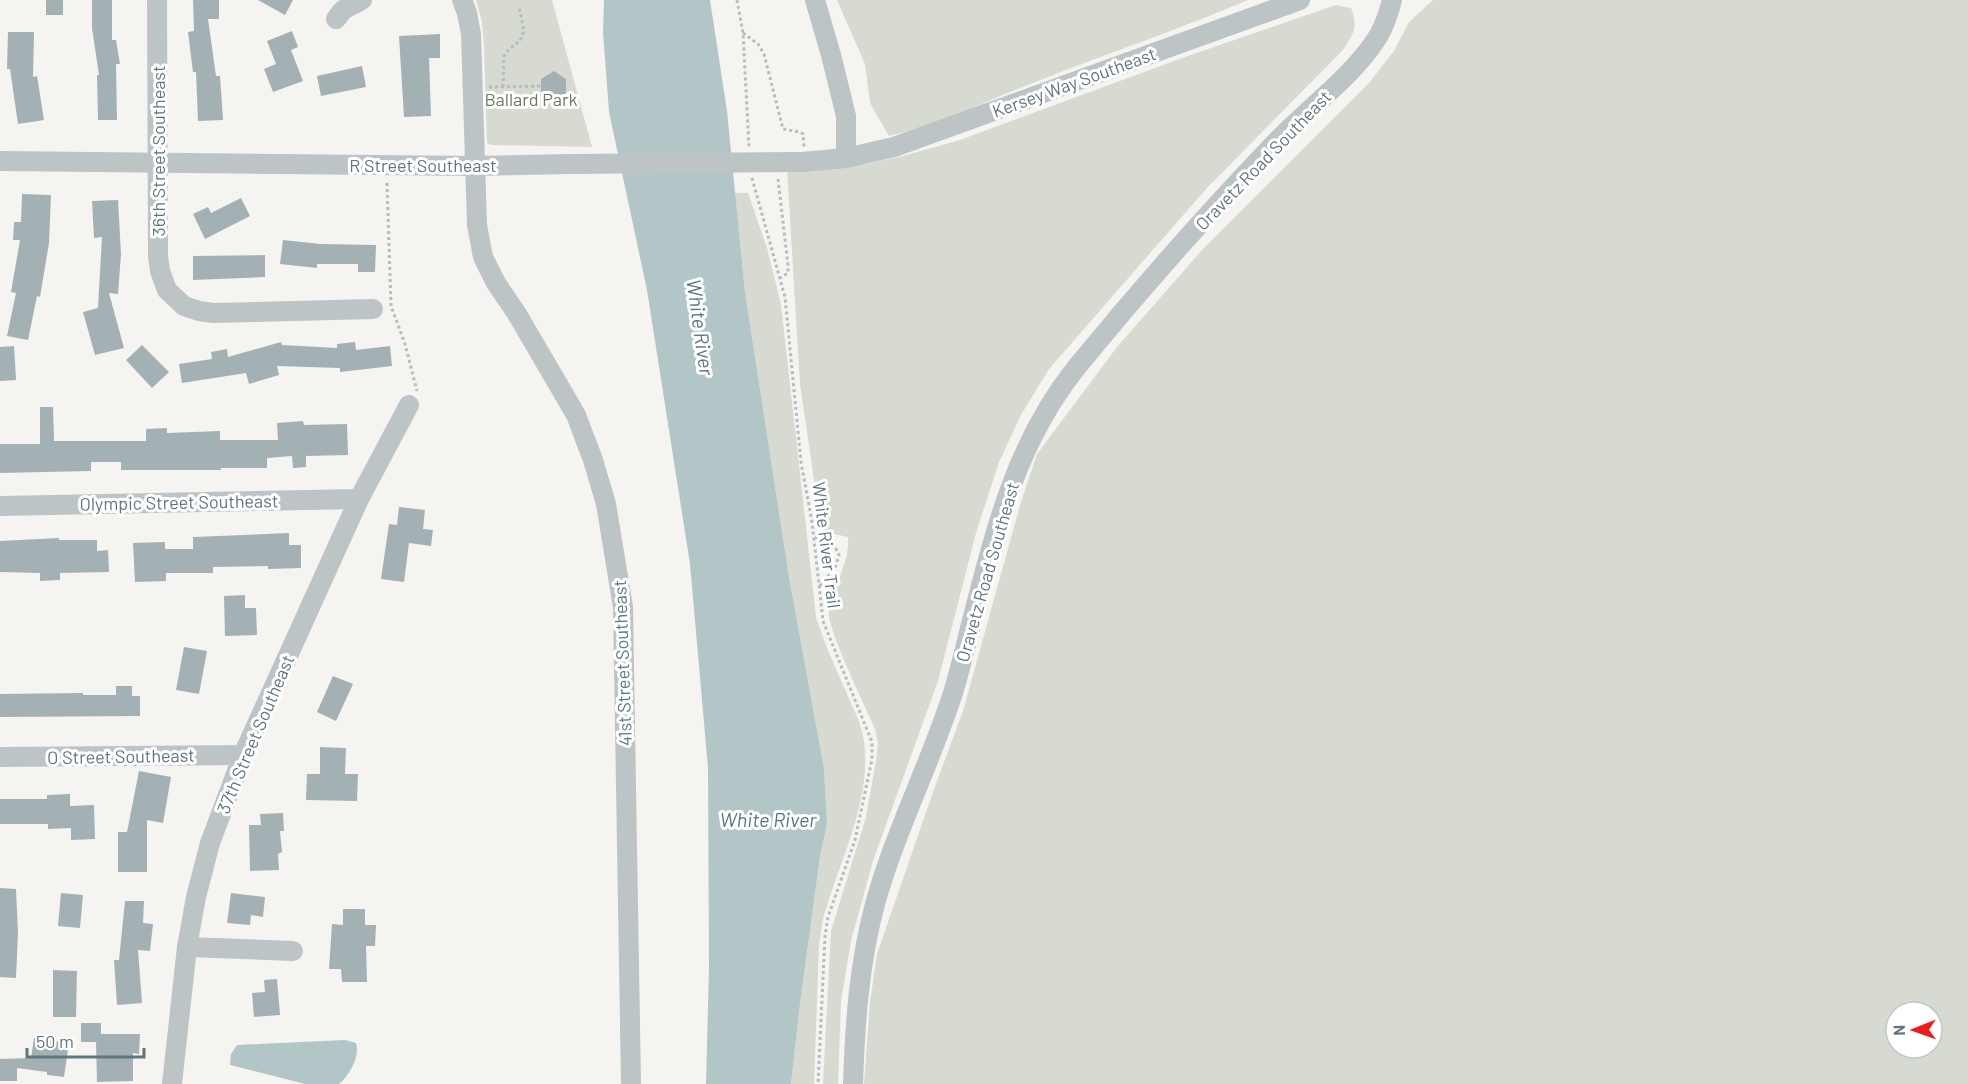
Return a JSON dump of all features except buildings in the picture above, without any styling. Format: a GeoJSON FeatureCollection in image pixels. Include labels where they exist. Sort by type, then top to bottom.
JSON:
{"type":"FeatureCollection","features":[{"type":"Feature","properties":{"kind":"street","name":"36th Street Southeast"},"geometry":{"type":"LineString","coordinates":[[157,0],[158,263],[167,290],[184,306],[213,313],[373,309]]}},
{"type":"Feature","properties":{"kind":"street"},"geometry":{"type":"LineString","coordinates":[[336,19],[343,10],[362,0]]}},
{"type":"Feature","properties":{"kind":"street"},"geometry":{"type":"LineString","coordinates":[[462,0],[471,34],[474,166]]}},
{"type":"Feature","properties":{"kind":"street"},"geometry":{"type":"LineString","coordinates":[[815,0],[846,116],[846,158]]}},
{"type":"Feature","properties":{"kind":"street","name":"Kersey Way Southeast"},"geometry":{"type":"LineString","coordinates":[[846,158],[894,147],[1300,0]]}},
{"type":"Feature","properties":{"kind":"street","name":"Oravetz Road Southeast"},"geometry":{"type":"LineString","coordinates":[[853,1084],[860,980],[875,904],[953,693],[1003,506],[1030,440],[1062,386],[1114,322],[1276,141],[1369,49],[1380,33],[1392,0]]}},
{"type":"Feature","properties":{"kind":"street","name":"R Street Southeast"},"geometry":{"type":"LineString","coordinates":[[0,161],[474,166],[804,162],[846,158]]}},
{"type":"Feature","properties":{"kind":"street","name":"41st Street Southeast"},"geometry":{"type":"LineString","coordinates":[[474,166],[477,225],[483,257],[496,283],[517,314],[576,415],[594,460],[615,551],[623,607],[631,1084]]}},
{"type":"Feature","properties":{"kind":"street","name":"37th Street Southeast"},"geometry":{"type":"LineString","coordinates":[[172,1084],[187,947],[195,897],[210,843],[243,755],[359,499],[409,405]]}},
{"type":"Feature","properties":{"kind":"street","name":"Olympic Street Southeast"},"geometry":{"type":"LineString","coordinates":[[0,506],[359,499]]}},
{"type":"Feature","properties":{"kind":"street","name":"O Street Southeast"},"geometry":{"type":"LineString","coordinates":[[0,758],[243,755]]}},
{"type":"Feature","properties":{"kind":"street"},"geometry":{"type":"LineString","coordinates":[[187,947],[293,951]]}},
{"type":"Feature","properties":{"kind":"path"},"geometry":{"type":"LineString","coordinates":[[737,0],[743,33],[749,151]]}},
{"type":"Feature","properties":{"kind":"path"},"geometry":{"type":"LineString","coordinates":[[503,87],[504,56],[520,40],[524,31],[519,6]]}},
{"type":"Feature","properties":{"kind":"path"},"geometry":{"type":"LineString","coordinates":[[743,33],[758,44],[764,54],[783,129],[803,134],[804,162]]}},
{"type":"Feature","properties":{"kind":"path"},"geometry":{"type":"LineString","coordinates":[[472,87],[541,86]]}},
{"type":"Feature","properties":{"kind":"path"},"geometry":{"type":"LineString","coordinates":[[778,162],[778,188],[788,265],[788,273],[780,278]]}},
{"type":"Feature","properties":{"kind":"path"},"geometry":{"type":"LineString","coordinates":[[387,165],[391,306],[405,344],[419,398],[409,405]]}},
{"type":"Feature","properties":{"kind":"path","name":"White River Trail"},"geometry":{"type":"LineString","coordinates":[[751,172],[785,297],[801,462],[814,537],[823,621],[869,732],[872,751],[855,840],[828,917],[825,936],[818,1084]]}},
{"type":"Feature","properties":{"kind":"path"},"geometry":{"type":"LineString","coordinates":[[814,537],[834,545],[839,555],[834,568],[819,586]]}},
{"type":"Feature","properties":{"kind":"green space","name":"Ballard Park"},"geometry":{"type":"Polygon","coordinates":[[[476,0],[552,0],[592,147],[491,145],[487,143],[484,45],[482,22],[476,0]]]}},
{"type":"Feature","properties":{"kind":"green space"},"geometry":{"type":"Polygon","coordinates":[[[837,0],[1248,0],[1024,86],[948,118],[889,136],[870,103],[865,64],[837,0]]]}},
{"type":"Feature","properties":{"kind":"green space"},"geometry":{"type":"Polygon","coordinates":[[[1433,0],[1968,0],[1968,1084],[864,1084],[870,1002],[877,954],[963,711],[1021,502],[1037,454],[1117,347],[1203,249],[1369,83],[1394,51],[1409,22],[1433,0]]]}},
{"type":"Feature","properties":{"kind":"green space"},"geometry":{"type":"Polygon","coordinates":[[[1336,5],[1351,8],[1355,20],[1352,35],[1342,51],[1206,189],[1049,369],[1021,415],[999,462],[976,533],[938,681],[873,861],[851,941],[841,1001],[838,1084],[823,1084],[831,931],[866,817],[878,743],[875,729],[830,622],[831,603],[844,566],[848,537],[825,532],[821,527],[800,384],[787,169],[865,164],[960,140],[1185,57],[1336,5]]]}},
{"type":"Feature","properties":{"kind":"green space"},"geometry":{"type":"Polygon","coordinates":[[[735,193],[748,193],[767,248],[781,304],[816,617],[860,724],[865,758],[864,780],[855,824],[825,913],[819,945],[814,1084],[791,1084],[820,857],[827,824],[824,768],[789,577],[745,292],[735,193]]]}},
{"type":"Feature","properties":{"kind":"water","name":"White River"},"geometry":{"type":"Polygon","coordinates":[[[604,0],[710,0],[727,111],[745,292],[789,577],[824,768],[827,824],[820,857],[791,1084],[706,1084],[709,967],[708,768],[690,564],[647,290],[609,112],[603,32],[604,0]]]}},
{"type":"Feature","properties":{"kind":"water"},"geometry":{"type":"Polygon","coordinates":[[[345,1040],[356,1043],[357,1054],[347,1075],[339,1084],[305,1084],[230,1065],[231,1054],[237,1045],[345,1040]]]}}]}
